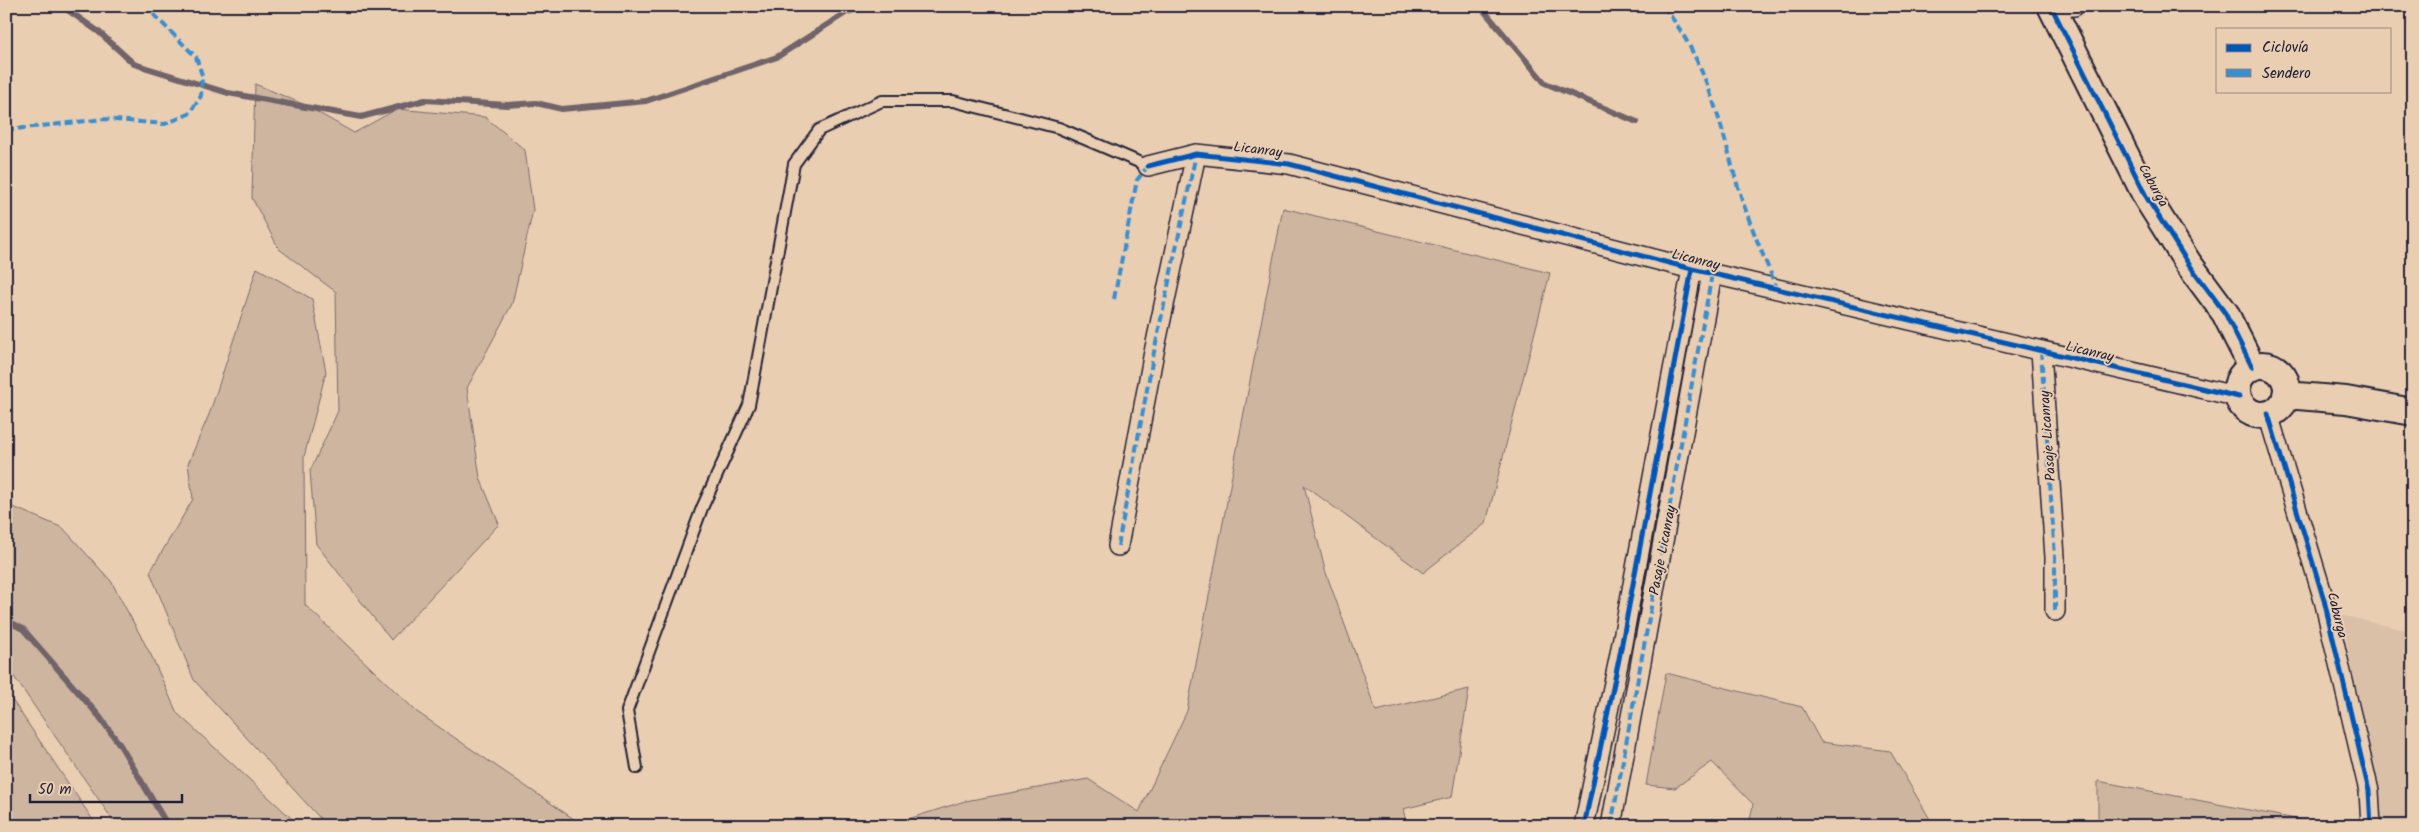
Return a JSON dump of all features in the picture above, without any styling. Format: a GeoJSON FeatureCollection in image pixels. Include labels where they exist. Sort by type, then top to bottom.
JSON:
{"type":"FeatureCollection","features":[{"type":"Feature","properties":{"kind":"street","name":"Caburga"},"geometry":{"type":"LineString","coordinates":[[2059,7],[2147,198],[2188,263],[2225,313],[2252,367]]}},
{"type":"Feature","properties":{"kind":"street"},"geometry":{"type":"LineString","coordinates":[[1118,546],[1153,357],[1196,154]]}},
{"type":"Feature","properties":{"kind":"street","name":"Licanray"},"geometry":{"type":"LineString","coordinates":[[1148,166],[1196,154],[1289,164],[1692,270],[2239,397]]}},
{"type":"Feature","properties":{"kind":"street"},"geometry":{"type":"LineString","coordinates":[[1584,826],[1619,659],[1692,270]]}},
{"type":"Feature","properties":{"kind":"street","name":"Pasaje Licanray"},"geometry":{"type":"LineString","coordinates":[[1611,826],[1712,274]]}},
{"type":"Feature","properties":{"kind":"street","name":"Pasaje Licanray"},"geometry":{"type":"LineString","coordinates":[[2042,351],[2055,557],[2055,611]]}},
{"type":"Feature","properties":{"kind":"street"},"geometry":{"type":"LineString","coordinates":[[2259,365],[2274,368],[2285,380],[2286,395],[2280,407],[2268,414],[2253,413],[2242,404],[2239,397],[2238,383],[2241,376],[2252,367],[2259,365]]}},
{"type":"Feature","properties":{"kind":"street"},"geometry":{"type":"LineString","coordinates":[[2286,395],[2346,400],[2413,412]]}},
{"type":"Feature","properties":{"kind":"street","name":"Caburga"},"geometry":{"type":"LineString","coordinates":[[2268,414],[2324,600],[2369,791],[2371,826]]}},
{"type":"Feature","properties":{"kind":"lane"},"geometry":{"type":"LineString","coordinates":[[636,768],[628,711],[702,508],[749,405],[794,164],[819,130],[882,101],[953,101],[1059,128],[1148,166]]}},
{"type":"Feature","properties":{"kind":"shaded area"},"geometry":{"type":"Polygon","coordinates":[[[255,84],[303,104],[354,133],[397,109],[485,117],[525,150],[533,210],[512,304],[467,388],[480,478],[499,524],[391,640],[316,544],[310,471],[338,411],[336,292],[279,249],[252,198],[255,84]]]}},
{"type":"Feature","properties":{"kind":"shaded area"},"geometry":{"type":"Polygon","coordinates":[[[1283,208],[1550,273],[1486,523],[1423,573],[1304,485],[1325,570],[1376,711],[1469,689],[1452,797],[1403,809],[1407,826],[886,826],[965,801],[1088,779],[1139,812],[1187,711],[1283,208]]]}},
{"type":"Feature","properties":{"kind":"shaded area"},"geometry":{"type":"Polygon","coordinates":[[[257,268],[312,299],[326,372],[304,457],[305,605],[417,712],[584,826],[327,826],[194,680],[150,572],[193,499],[188,464],[210,412],[257,268]]]}},
{"type":"Feature","properties":{"kind":"shaded area"},"geometry":{"type":"Polygon","coordinates":[[[6,504],[63,528],[111,581],[151,655],[177,713],[300,826],[115,826],[6,665],[6,504]]]}},
{"type":"Feature","properties":{"kind":"shaded area"},"geometry":{"type":"Polygon","coordinates":[[[2341,615],[2413,632],[2413,826],[2378,826],[2375,775],[2341,615]]]}},
{"type":"Feature","properties":{"kind":"shaded area"},"geometry":{"type":"Polygon","coordinates":[[[1666,673],[1802,707],[1821,742],[1890,751],[1934,826],[1749,826],[1753,804],[1712,762],[1675,788],[1646,785],[1666,673]]]}},
{"type":"Feature","properties":{"kind":"shaded area"},"geometry":{"type":"Polygon","coordinates":[[[6,691],[97,826],[6,826],[6,691]]]}},
{"type":"Feature","properties":{"kind":"shaded area"},"geometry":{"type":"Polygon","coordinates":[[[2098,781],[2332,826],[2098,826],[2098,781]]]}},
{"type":"Feature","properties":{"kind":"waterway"},"geometry":{"type":"LineString","coordinates":[[62,6],[99,32],[134,64],[228,93],[361,117],[425,100],[507,105],[536,103],[562,109],[646,101],[777,57],[847,12],[868,6]]}},
{"type":"Feature","properties":{"kind":"waterway"},"geometry":{"type":"LineString","coordinates":[[1480,6],[1545,83],[1637,122]]}},
{"type":"Feature","properties":{"kind":"waterway"},"geometry":{"type":"LineString","coordinates":[[6,620],[23,629],[99,716],[120,745],[168,826]]}},
{"type":"Feature","properties":{"kind":"marked path"},"geometry":{"type":"LineString","coordinates":[[6,130],[104,119],[165,124],[189,114],[201,96],[202,75],[196,57],[145,6]]}},
{"type":"Feature","properties":{"kind":"marked path"},"geometry":{"type":"LineString","coordinates":[[1663,6],[1689,45],[1708,86],[1748,217],[1777,288],[1780,289]]}},
{"type":"Feature","properties":{"kind":"marked path"},"geometry":{"type":"LineString","coordinates":[[2051,7],[2074,6]]}},
{"type":"Feature","properties":{"kind":"marked path"},"geometry":{"type":"LineString","coordinates":[[1118,546],[1153,357],[1196,154]]}},
{"type":"Feature","properties":{"kind":"marked path"},"geometry":{"type":"LineString","coordinates":[[1114,299],[1137,180],[1148,166]]}},
{"type":"Feature","properties":{"kind":"marked path"},"geometry":{"type":"LineString","coordinates":[[1611,826],[1712,274]]}},
{"type":"Feature","properties":{"kind":"marked path"},"geometry":{"type":"LineString","coordinates":[[2041,351],[2055,557],[2055,611]]}},
{"type":"Feature","properties":{"kind":"cycle path"},"geometry":{"type":"LineString","coordinates":[[2051,6],[2147,198],[2188,263],[2225,313],[2252,367]]}},
{"type":"Feature","properties":{"kind":"cycle path"},"geometry":{"type":"LineString","coordinates":[[1148,166],[1196,154],[1289,164],[1692,269],[2239,397]]}},
{"type":"Feature","properties":{"kind":"cycle path"},"geometry":{"type":"LineString","coordinates":[[1584,826],[1619,659],[1692,269]]}},
{"type":"Feature","properties":{"kind":"cycle path"},"geometry":{"type":"LineString","coordinates":[[2268,414],[2324,600],[2369,791],[2371,826]]}}]}
